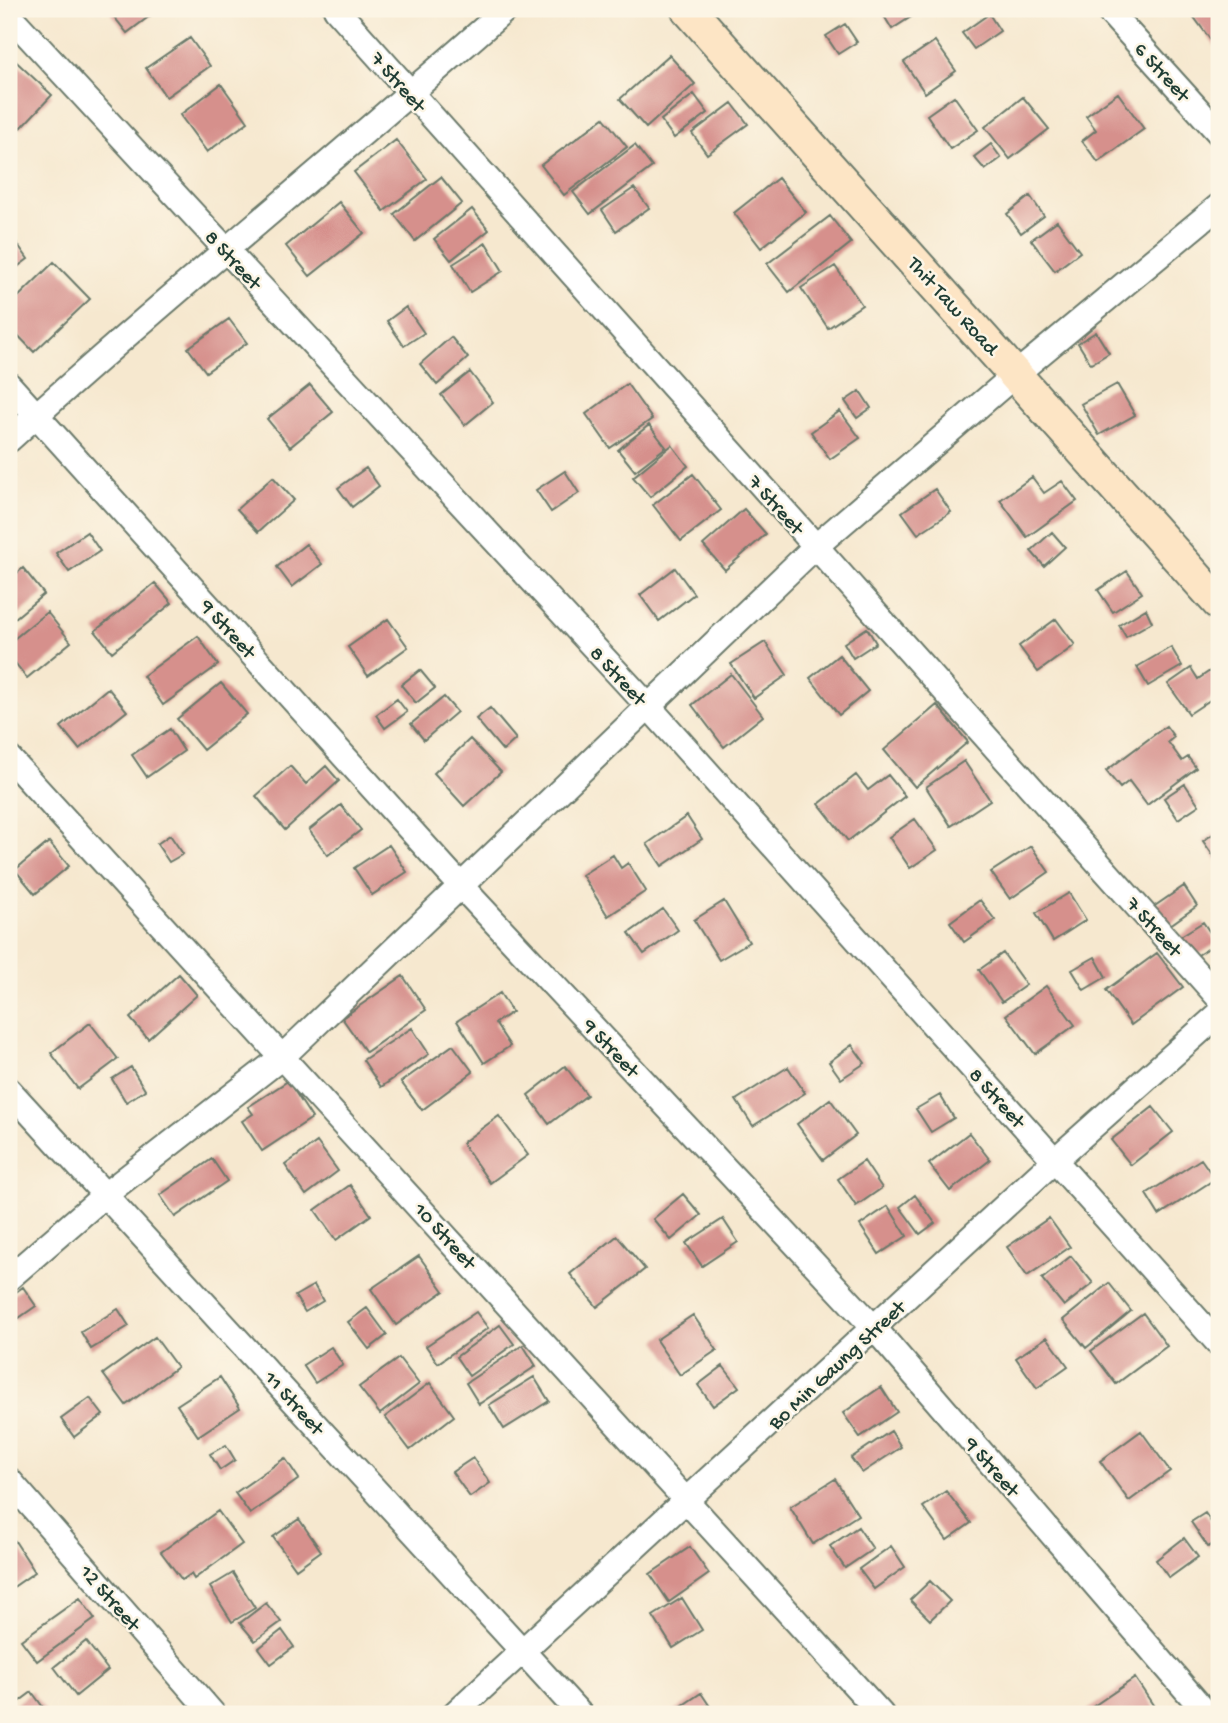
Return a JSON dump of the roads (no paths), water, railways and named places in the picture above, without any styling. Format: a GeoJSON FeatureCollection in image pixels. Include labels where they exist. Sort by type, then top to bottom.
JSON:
{"type":"FeatureCollection","features":[{"type":"Feature","properties":{"kind":"street","name":"7 Street"},"geometry":{"type":"LineString","coordinates":[[336,9],[1219,998]]}},
{"type":"Feature","properties":{"kind":"street"},"geometry":{"type":"LineString","coordinates":[[9,440],[225,249],[410,94],[506,9]]}},
{"type":"Feature","properties":{"kind":"street","name":"Thit Taw Road"},"geometry":{"type":"LineString","coordinates":[[688,9],[1219,603]]}},
{"type":"Feature","properties":{"kind":"street","name":"6 Street"},"geometry":{"type":"LineString","coordinates":[[1107,9],[1219,133]]}},
{"type":"Feature","properties":{"kind":"street","name":"8 Street"},"geometry":{"type":"LineString","coordinates":[[9,15],[649,707],[1219,1344]]}},
{"type":"Feature","properties":{"kind":"street"},"geometry":{"type":"LineString","coordinates":[[9,1278],[106,1194],[282,1057],[816,547],[1016,374],[1219,206]]}},
{"type":"Feature","properties":{"kind":"street","name":"9 Street"},"geometry":{"type":"LineString","coordinates":[[9,385],[461,886],[875,1329],[1208,1714]]}},
{"type":"Feature","properties":{"kind":"street","name":"10 Street"},"geometry":{"type":"LineString","coordinates":[[9,758],[881,1714]]}},
{"type":"Feature","properties":{"kind":"street","name":"Bo Min Gaung Street"},"geometry":{"type":"LineString","coordinates":[[453,1714],[875,1329],[1055,1160],[1219,1013]]}},
{"type":"Feature","properties":{"kind":"street","name":"11 Street"},"geometry":{"type":"LineString","coordinates":[[9,1090],[580,1714]]}},
{"type":"Feature","properties":{"kind":"street","name":"12 Street"},"geometry":{"type":"LineString","coordinates":[[9,1480],[213,1714]]}}]}
